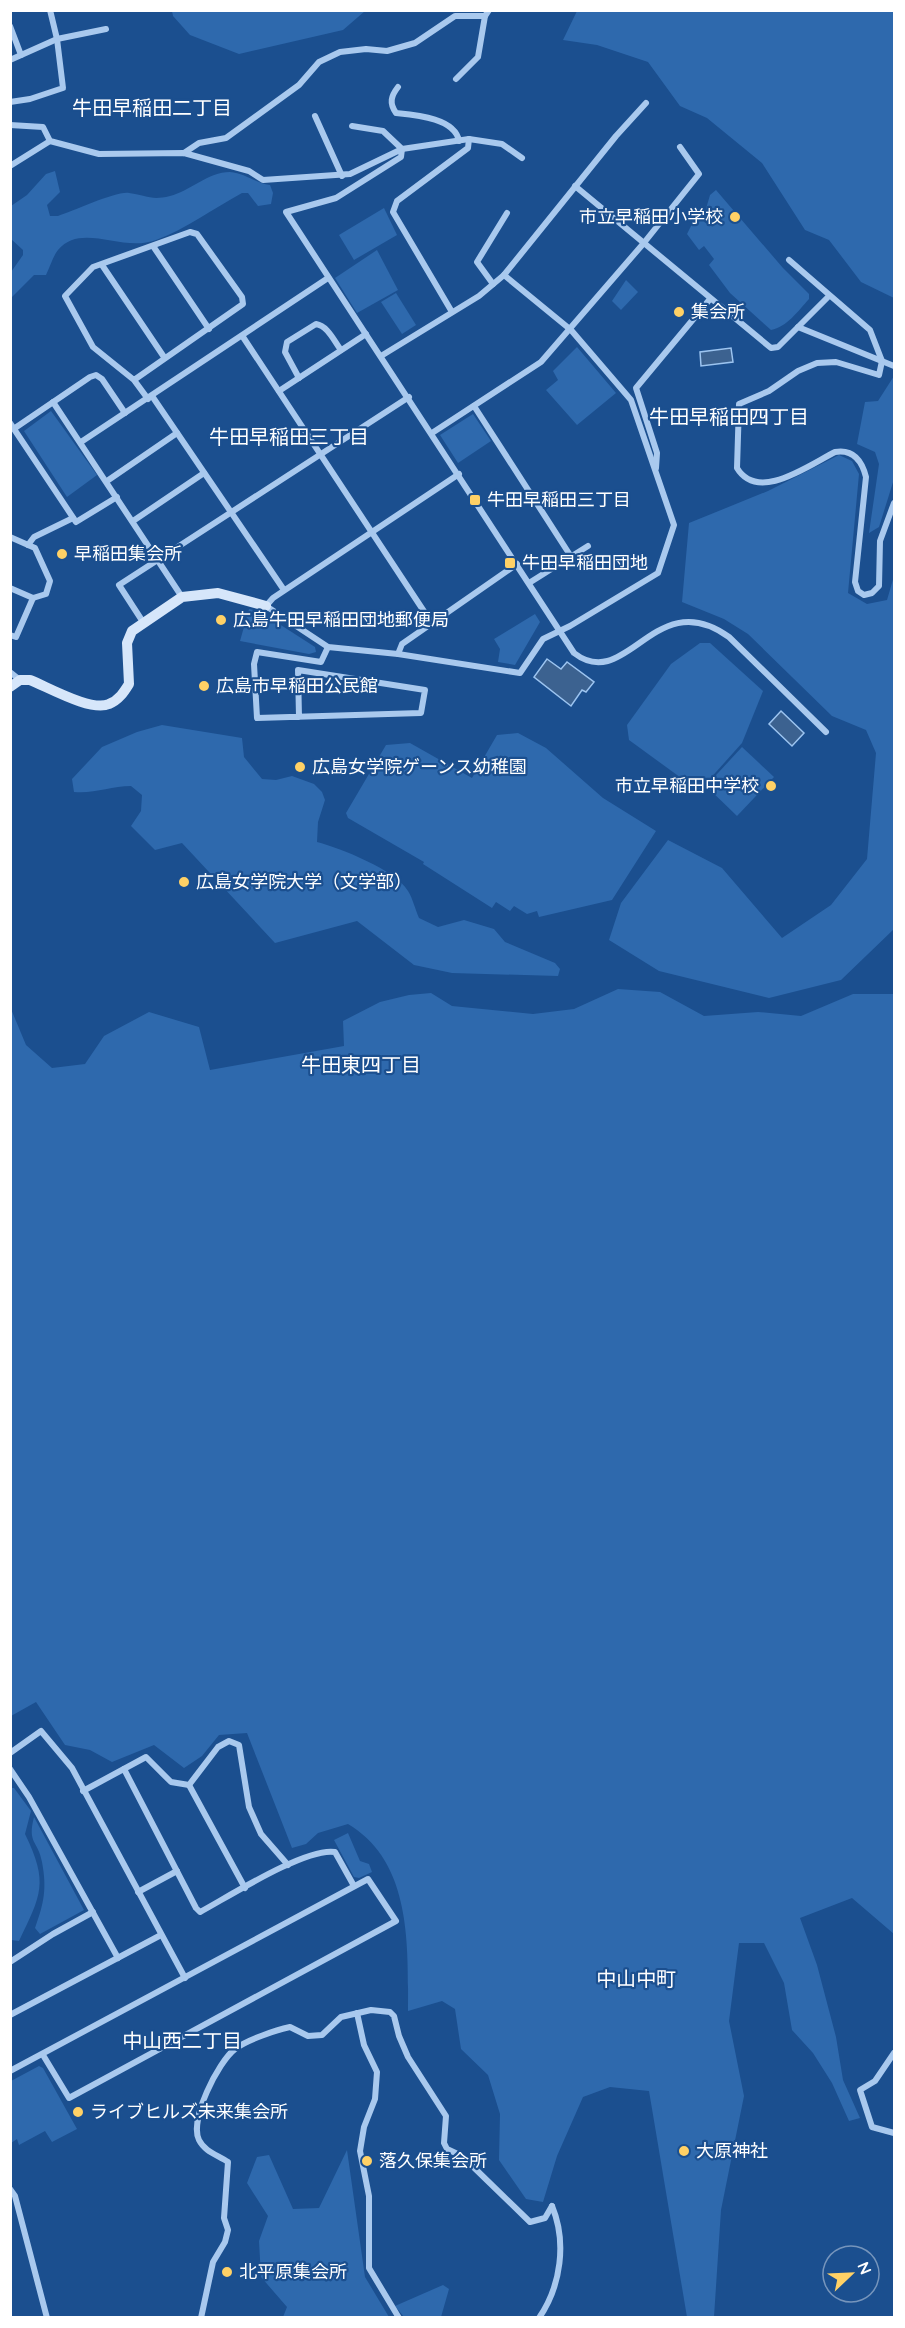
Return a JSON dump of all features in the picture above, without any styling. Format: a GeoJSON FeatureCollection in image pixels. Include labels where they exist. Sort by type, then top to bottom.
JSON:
{"type":"FeatureCollection","features":[{"type":"Feature","properties":{"kind":"street"},"geometry":{"type":"LineString","coordinates":[[10,102],[30,99],[63,88],[57,39],[50,10]]}},
{"type":"Feature","properties":{"kind":"street"},"geometry":{"type":"LineString","coordinates":[[183,153],[199,143],[226,138],[299,85],[319,62],[340,52],[366,49],[387,51],[415,43],[455,16],[487,13],[478,57],[456,78]]}},
{"type":"Feature","properties":{"kind":"street"},"geometry":{"type":"LineString","coordinates":[[10,26],[21,55]]}},
{"type":"Feature","properties":{"kind":"street"},"geometry":{"type":"LineString","coordinates":[[10,60],[57,39],[106,29]]}},
{"type":"Feature","properties":{"kind":"street"},"geometry":{"type":"LineString","coordinates":[[398,87],[391,97],[392,107],[396,112],[418,115],[450,125],[456,130],[459,141]]}},
{"type":"Feature","properties":{"kind":"street"},"geometry":{"type":"LineString","coordinates":[[381,356],[452,312],[504,275],[575,186],[646,104]]}},
{"type":"Feature","properties":{"kind":"street"},"geometry":{"type":"LineString","coordinates":[[315,116],[342,176]]}},
{"type":"Feature","properties":{"kind":"street"},"geometry":{"type":"LineString","coordinates":[[10,125],[44,127],[50,141]]}},
{"type":"Feature","properties":{"kind":"street"},"geometry":{"type":"LineString","coordinates":[[352,126],[382,131],[402,149]]}},
{"type":"Feature","properties":{"kind":"street"},"geometry":{"type":"LineString","coordinates":[[452,312],[393,212],[397,201],[468,148],[469,139]]}},
{"type":"Feature","properties":{"kind":"street"},"geometry":{"type":"LineString","coordinates":[[10,166],[50,141],[99,154],[183,153],[249,171],[263,180],[342,176],[402,149],[469,139],[502,144],[522,158]]}},
{"type":"Feature","properties":{"kind":"street"},"geometry":{"type":"LineString","coordinates":[[432,433],[541,362],[571,330],[644,244],[699,174],[680,147]]}},
{"type":"Feature","properties":{"kind":"street"},"geometry":{"type":"LineString","coordinates":[[402,149],[401,157],[336,198],[286,212],[459,474],[558,632],[574,653],[586,662],[599,665],[612,662],[658,630],[675,622],[697,622],[717,629],[826,732]]}},
{"type":"Feature","properties":{"kind":"street"},"geometry":{"type":"LineString","coordinates":[[575,186],[771,348],[778,347],[829,296]]}},
{"type":"Feature","properties":{"kind":"street"},"geometry":{"type":"LineString","coordinates":[[493,284],[477,262],[507,213]]}},
{"type":"Feature","properties":{"kind":"street"},"geometry":{"type":"LineString","coordinates":[[134,380],[243,304],[242,297],[197,234],[190,232],[93,267],[65,296],[93,347],[134,380],[150,397],[284,590]]}},
{"type":"Feature","properties":{"kind":"street"},"geometry":{"type":"LineString","coordinates":[[153,246],[209,329]]}},
{"type":"Feature","properties":{"kind":"street"},"geometry":{"type":"LineString","coordinates":[[789,260],[870,330],[882,361],[879,375],[836,362],[817,363],[798,371],[769,391],[739,404],[737,468],[742,477],[753,482],[765,483],[782,478],[835,452],[844,451],[853,454],[863,466],[866,477],[855,582],[858,591],[864,595],[872,593],[879,586],[880,541],[894,503]]}},
{"type":"Feature","properties":{"kind":"street"},"geometry":{"type":"LineString","coordinates":[[102,265],[164,357]]}},
{"type":"Feature","properties":{"kind":"street"},"geometry":{"type":"LineString","coordinates":[[10,687],[20,680],[30,680],[84,703],[98,706],[108,705],[120,698],[129,684],[127,643],[132,631],[182,597],[218,593],[266,606],[328,647],[398,654],[520,673],[543,639],[658,573],[674,525],[631,400],[571,330],[504,275]]}},
{"type":"Feature","properties":{"kind":"street"},"geometry":{"type":"LineString","coordinates":[[81,442],[243,337],[328,278]]}},
{"type":"Feature","properties":{"kind":"street"},"geometry":{"type":"LineString","coordinates":[[655,472],[657,453],[636,388],[710,299]]}},
{"type":"Feature","properties":{"kind":"street"},"geometry":{"type":"LineString","coordinates":[[299,378],[285,352],[287,342],[316,324],[325,327],[340,350]]}},
{"type":"Feature","properties":{"kind":"street"},"geometry":{"type":"LineString","coordinates":[[798,327],[894,366]]}},
{"type":"Feature","properties":{"kind":"street"},"geometry":{"type":"LineString","coordinates":[[279,392],[366,334]]}},
{"type":"Feature","properties":{"kind":"street"},"geometry":{"type":"LineString","coordinates":[[243,337],[431,622]]}},
{"type":"Feature","properties":{"kind":"street"},"geometry":{"type":"LineString","coordinates":[[117,497],[76,522],[13,426],[96,375],[102,379],[125,413]]}},
{"type":"Feature","properties":{"kind":"street"},"geometry":{"type":"LineString","coordinates":[[143,622],[119,585],[409,397]]}},
{"type":"Feature","properties":{"kind":"street"},"geometry":{"type":"LineString","coordinates":[[52,402],[81,442],[182,597]]}},
{"type":"Feature","properties":{"kind":"street"},"geometry":{"type":"LineString","coordinates":[[474,406],[570,555]]}},
{"type":"Feature","properties":{"kind":"street"},"geometry":{"type":"LineString","coordinates":[[106,481],[177,433]]}},
{"type":"Feature","properties":{"kind":"street"},"geometry":{"type":"LineString","coordinates":[[133,521],[204,473]]}},
{"type":"Feature","properties":{"kind":"street"},"geometry":{"type":"LineString","coordinates":[[266,606],[284,590],[459,474]]}},
{"type":"Feature","properties":{"kind":"street"},"geometry":{"type":"LineString","coordinates":[[28,545],[34,537],[74,518]]}},
{"type":"Feature","properties":{"kind":"street"},"geometry":{"type":"LineString","coordinates":[[10,537],[35,548],[50,581],[46,594],[33,598],[10,588]]}},
{"type":"Feature","properties":{"kind":"street"},"geometry":{"type":"LineString","coordinates":[[529,583],[570,555],[588,546]]}},
{"type":"Feature","properties":{"kind":"street"},"geometry":{"type":"LineString","coordinates":[[398,654],[402,644],[431,622],[517,564]]}},
{"type":"Feature","properties":{"kind":"street"},"geometry":{"type":"LineString","coordinates":[[10,635],[16,637],[33,598]]}},
{"type":"Feature","properties":{"kind":"street"},"geometry":{"type":"LineString","coordinates":[[298,717],[298,670],[425,690],[422,713],[298,717],[256,718],[254,664],[257,652],[321,662],[328,647]]}},
{"type":"Feature","properties":{"kind":"street"},"geometry":{"type":"LineString","coordinates":[[10,672],[20,680]]}},
{"type":"Feature","properties":{"kind":"street"},"geometry":{"type":"LineString","coordinates":[[10,1753],[41,1731],[72,1768],[185,1978]]}},
{"type":"Feature","properties":{"kind":"street"},"geometry":{"type":"LineString","coordinates":[[189,1785],[218,1747],[229,1741],[239,1745],[249,1807],[261,1834],[288,1864]]}},
{"type":"Feature","properties":{"kind":"street"},"geometry":{"type":"LineString","coordinates":[[83,1791],[146,1757],[171,1782],[189,1785]]}},
{"type":"Feature","properties":{"kind":"street"},"geometry":{"type":"LineString","coordinates":[[10,1769],[29,1797],[118,1958]]}},
{"type":"Feature","properties":{"kind":"street"},"geometry":{"type":"LineString","coordinates":[[124,1769],[200,1912],[288,1864],[326,1850],[335,1852],[354,1886]]}},
{"type":"Feature","properties":{"kind":"street"},"geometry":{"type":"LineString","coordinates":[[189,1785],[245,1887]]}},
{"type":"Feature","properties":{"kind":"street"},"geometry":{"type":"LineString","coordinates":[[138,1892],[177,1871]]}},
{"type":"Feature","properties":{"kind":"street"},"geometry":{"type":"LineString","coordinates":[[10,2071],[368,1879],[396,1921],[69,2098],[43,2055]]}},
{"type":"Feature","properties":{"kind":"street"},"geometry":{"type":"LineString","coordinates":[[10,1962],[93,1912]]}},
{"type":"Feature","properties":{"kind":"street"},"geometry":{"type":"LineString","coordinates":[[10,2015],[161,1935]]}},
{"type":"Feature","properties":{"kind":"street"},"geometry":{"type":"LineString","coordinates":[[201,2318],[213,2262],[225,2242],[228,2230],[224,2218],[228,2162],[203,2146],[198,2138],[197,2118],[221,2064],[236,2049],[257,2040],[268,2032],[290,2027],[308,2036],[322,2035],[341,2017],[371,2010],[390,2012],[394,2016],[408,2057],[446,2116],[444,2143],[447,2149],[462,2156],[530,2222],[545,2218],[552,2206],[558,2219],[561,2241],[558,2280],[539,2318]]}},
{"type":"Feature","properties":{"kind":"street"},"geometry":{"type":"LineString","coordinates":[[357,2013],[364,2045],[377,2072],[375,2099],[364,2127],[360,2151],[369,2196],[369,2268],[399,2318]]}},
{"type":"Feature","properties":{"kind":"street"},"geometry":{"type":"LineString","coordinates":[[894,2053],[875,2081],[860,2090],[872,2127],[894,2133]]}},
{"type":"Feature","properties":{"kind":"street"},"geometry":{"type":"LineString","coordinates":[[10,2189],[15,2196],[47,2318]]}},
{"type":"Feature","properties":{"kind":"shaded area"},"geometry":{"type":"Polygon","coordinates":[[[172,10],[365,11],[343,30],[239,54],[190,35],[173,16],[172,10]]]}},
{"type":"Feature","properties":{"kind":"shaded area"},"geometry":{"type":"Polygon","coordinates":[[[577,11],[894,11],[894,298],[861,282],[829,240],[805,230],[762,163],[707,118],[680,106],[648,62],[597,45],[563,40],[577,11]]]}},
{"type":"Feature","properties":{"kind":"shaded area"},"geometry":{"type":"Polygon","coordinates":[[[55,171],[60,192],[47,205],[50,216],[58,216],[123,193],[153,198],[170,196],[214,175],[230,172],[270,185],[273,193],[271,204],[258,206],[248,193],[242,193],[156,240],[130,243],[79,238],[68,242],[56,252],[46,275],[34,275],[11,298],[11,272],[23,255],[23,250],[11,239],[11,206],[27,195],[46,174],[55,171]]]}},
{"type":"Feature","properties":{"kind":"shaded area"},"geometry":{"type":"Polygon","coordinates":[[[716,190],[783,268],[809,294],[809,299],[796,313],[777,328],[771,330],[730,293],[709,265],[714,259],[704,246],[699,250],[687,234],[696,216],[703,219],[710,195],[716,190]]]}},
{"type":"Feature","properties":{"kind":"shaded area"},"geometry":{"type":"Polygon","coordinates":[[[384,208],[397,235],[354,260],[339,235],[384,208]]]}},
{"type":"Feature","properties":{"kind":"shaded area"},"geometry":{"type":"Polygon","coordinates":[[[377,250],[398,290],[357,313],[335,278],[377,250]]]}},
{"type":"Feature","properties":{"kind":"shaded area"},"geometry":{"type":"Polygon","coordinates":[[[626,280],[638,292],[621,310],[612,301],[626,280]]]}},
{"type":"Feature","properties":{"kind":"shaded area"},"geometry":{"type":"Polygon","coordinates":[[[396,293],[416,325],[402,334],[381,302],[396,293]]]}},
{"type":"Feature","properties":{"kind":"shaded area"},"geometry":{"type":"Polygon","coordinates":[[[577,347],[616,393],[577,425],[546,390],[558,380],[553,371],[577,347]]]}},
{"type":"Feature","properties":{"kind":"shaded area"},"geometry":{"type":"Polygon","coordinates":[[[731,348],[733,362],[701,366],[700,352],[731,348]]]}},
{"type":"Feature","properties":{"kind":"shaded area"},"geometry":{"type":"Polygon","coordinates":[[[894,376],[894,479],[879,527],[869,533],[879,464],[875,452],[857,444],[865,402],[878,401],[894,376]]]}},
{"type":"Feature","properties":{"kind":"shaded area"},"geometry":{"type":"Polygon","coordinates":[[[51,411],[97,475],[67,497],[24,431],[51,411]]]}},
{"type":"Feature","properties":{"kind":"shaded area"},"geometry":{"type":"Polygon","coordinates":[[[473,414],[491,441],[458,463],[440,435],[473,414]]]}},
{"type":"Feature","properties":{"kind":"shaded area"},"geometry":{"type":"Polygon","coordinates":[[[839,455],[852,461],[859,474],[848,593],[867,604],[887,600],[894,576],[894,929],[841,980],[769,998],[659,971],[609,940],[621,903],[668,840],[722,868],[782,938],[831,905],[867,859],[876,753],[866,730],[832,716],[748,634],[724,619],[682,602],[689,523],[768,491],[839,455]]]}},
{"type":"Feature","properties":{"kind":"shaded area"},"geometry":{"type":"Polygon","coordinates":[[[249,609],[259,611],[315,647],[316,652],[309,654],[240,641],[249,609]]]}},
{"type":"Feature","properties":{"kind":"shaded area"},"geometry":{"type":"Polygon","coordinates":[[[535,614],[540,622],[515,665],[498,662],[500,649],[494,639],[535,614]]]}},
{"type":"Feature","properties":{"kind":"shaded area"},"geometry":{"type":"Polygon","coordinates":[[[700,643],[710,643],[763,691],[742,743],[699,791],[629,740],[627,725],[671,664],[700,643]]]}},
{"type":"Feature","properties":{"kind":"shaded area"},"geometry":{"type":"Polygon","coordinates":[[[547,659],[561,669],[567,662],[594,682],[586,692],[582,690],[571,706],[534,677],[547,659]]]}},
{"type":"Feature","properties":{"kind":"shaded area"},"geometry":{"type":"Polygon","coordinates":[[[781,711],[804,733],[792,746],[769,724],[781,711]]]}},
{"type":"Feature","properties":{"kind":"shaded area"},"geometry":{"type":"Polygon","coordinates":[[[162,725],[242,738],[244,757],[262,779],[276,780],[292,776],[314,784],[322,792],[325,800],[318,822],[317,842],[353,855],[392,875],[408,891],[419,918],[438,927],[464,920],[494,929],[505,942],[555,963],[560,969],[558,976],[452,973],[414,965],[357,921],[275,943],[182,843],[155,850],[131,826],[141,811],[142,795],[131,786],[74,792],[72,779],[102,747],[137,732],[162,725]]]}},
{"type":"Feature","properties":{"kind":"shaded area"},"geometry":{"type":"Polygon","coordinates":[[[518,733],[546,748],[603,798],[656,831],[612,900],[539,917],[537,911],[527,914],[514,906],[510,911],[496,902],[492,908],[423,864],[424,862],[348,818],[346,813],[386,745],[410,743],[472,778],[497,735],[518,733]]]}},
{"type":"Feature","properties":{"kind":"shaded area"},"geometry":{"type":"Polygon","coordinates":[[[742,747],[774,777],[737,816],[706,786],[742,747]]]}},
{"type":"Feature","properties":{"kind":"shaded area"},"geometry":{"type":"Polygon","coordinates":[[[618,989],[660,992],[704,1016],[758,1012],[801,1016],[853,994],[894,994],[894,1934],[852,1898],[800,1918],[817,1965],[836,2037],[843,2080],[860,2118],[849,2121],[832,2083],[813,2053],[792,2030],[784,1983],[764,1943],[739,1943],[729,2021],[744,2096],[721,2210],[714,2317],[687,2317],[649,2091],[610,2087],[583,2097],[557,2156],[543,2202],[526,2199],[499,2160],[500,2114],[488,2075],[461,2049],[455,2009],[442,2001],[408,2011],[408,1959],[402,1907],[395,1882],[384,1860],[369,1840],[348,1824],[318,1833],[306,1844],[292,1848],[247,1733],[219,1735],[202,1756],[184,1768],[154,1745],[112,1762],[90,1750],[65,1745],[36,1702],[11,1716],[11,1009],[26,1045],[52,1068],[85,1064],[104,1036],[149,1012],[199,1027],[210,1070],[344,1046],[343,1021],[380,1002],[409,995],[431,993],[452,1006],[533,1014],[574,1009],[618,989]]]}},
{"type":"Feature","properties":{"kind":"shaded area"},"geometry":{"type":"Polygon","coordinates":[[[11,1788],[14,1788],[31,1811],[25,1834],[33,1851],[39,1877],[37,1900],[19,1941],[11,1940],[11,1788]]]}},
{"type":"Feature","properties":{"kind":"shaded area"},"geometry":{"type":"Polygon","coordinates":[[[34,1817],[84,1910],[40,1934],[35,1928],[42,1903],[44,1880],[42,1862],[32,1837],[34,1817]]]}},
{"type":"Feature","properties":{"kind":"shaded area"},"geometry":{"type":"Polygon","coordinates":[[[348,1833],[360,1861],[369,1864],[372,1872],[359,1878],[354,1877],[334,1840],[348,1833]]]}},
{"type":"Feature","properties":{"kind":"shaded area"},"geometry":{"type":"Polygon","coordinates":[[[39,2066],[43,2068],[77,2129],[52,2142],[45,2131],[19,2145],[17,2139],[11,2143],[11,2081],[39,2066]]]}},
{"type":"Feature","properties":{"kind":"shaded area"},"geometry":{"type":"Polygon","coordinates":[[[347,2150],[365,2277],[389,2317],[283,2317],[287,2307],[261,2277],[259,2241],[268,2216],[247,2183],[257,2157],[269,2155],[293,2209],[319,2208],[347,2150]]]}},
{"type":"Feature","properties":{"kind":"shaded area"},"geometry":{"type":"Polygon","coordinates":[[[443,2285],[449,2289],[441,2317],[404,2317],[395,2306],[443,2285]]]}},
{"type":"Feature","properties":{"kind":"place","name":"市立早稲田小学校"},"geometry":{"type":"Point","coordinates":[735,217]}},
{"type":"Feature","properties":{"kind":"place","name":"集会所"},"geometry":{"type":"Point","coordinates":[679,312]}},
{"type":"Feature","properties":{"kind":"place","name":"牛田早稲田三丁目"},"geometry":{"type":"Point","coordinates":[475,500]}},
{"type":"Feature","properties":{"kind":"place","name":"早稲田集会所"},"geometry":{"type":"Point","coordinates":[62,554]}},
{"type":"Feature","properties":{"kind":"place","name":"牛田早稲田団地"},"geometry":{"type":"Point","coordinates":[510,563]}},
{"type":"Feature","properties":{"kind":"place","name":"広島牛田早稲田団地郵便局"},"geometry":{"type":"Point","coordinates":[221,620]}},
{"type":"Feature","properties":{"kind":"place","name":"広島市早稲田公民館"},"geometry":{"type":"Point","coordinates":[204,686]}},
{"type":"Feature","properties":{"kind":"place","name":"広島女学院ゲーンス幼稚園"},"geometry":{"type":"Point","coordinates":[300,767]}},
{"type":"Feature","properties":{"kind":"place","name":"市立早稲田中学校"},"geometry":{"type":"Point","coordinates":[771,786]}},
{"type":"Feature","properties":{"kind":"place","name":"広島女学院大学（文学部）"},"geometry":{"type":"Point","coordinates":[184,882]}},
{"type":"Feature","properties":{"kind":"place","name":"ライブヒルズ未来集会所"},"geometry":{"type":"Point","coordinates":[78,2112]}},
{"type":"Feature","properties":{"kind":"place","name":"大原神社"},"geometry":{"type":"Point","coordinates":[684,2151]}},
{"type":"Feature","properties":{"kind":"place","name":"落久保集会所"},"geometry":{"type":"Point","coordinates":[367,2161]}},
{"type":"Feature","properties":{"kind":"place","name":"北平原集会所"},"geometry":{"type":"Point","coordinates":[227,2272]}},
{"type":"Feature","properties":{"kind":"district","name":"牛田早稲田二丁目"},"geometry":{"type":"Point","coordinates":[152,108]}},
{"type":"Feature","properties":{"kind":"district","name":"牛田早稲田四丁目"},"geometry":{"type":"Point","coordinates":[729,417]}},
{"type":"Feature","properties":{"kind":"district","name":"牛田早稲田三丁目"},"geometry":{"type":"Point","coordinates":[289,437]}},
{"type":"Feature","properties":{"kind":"district","name":"牛田東四丁目"},"geometry":{"type":"Point","coordinates":[361,1065]}},
{"type":"Feature","properties":{"kind":"district","name":"中山中町"},"geometry":{"type":"Point","coordinates":[636,1979]}},
{"type":"Feature","properties":{"kind":"district","name":"中山西二丁目"},"geometry":{"type":"Point","coordinates":[182,2041]}}]}
